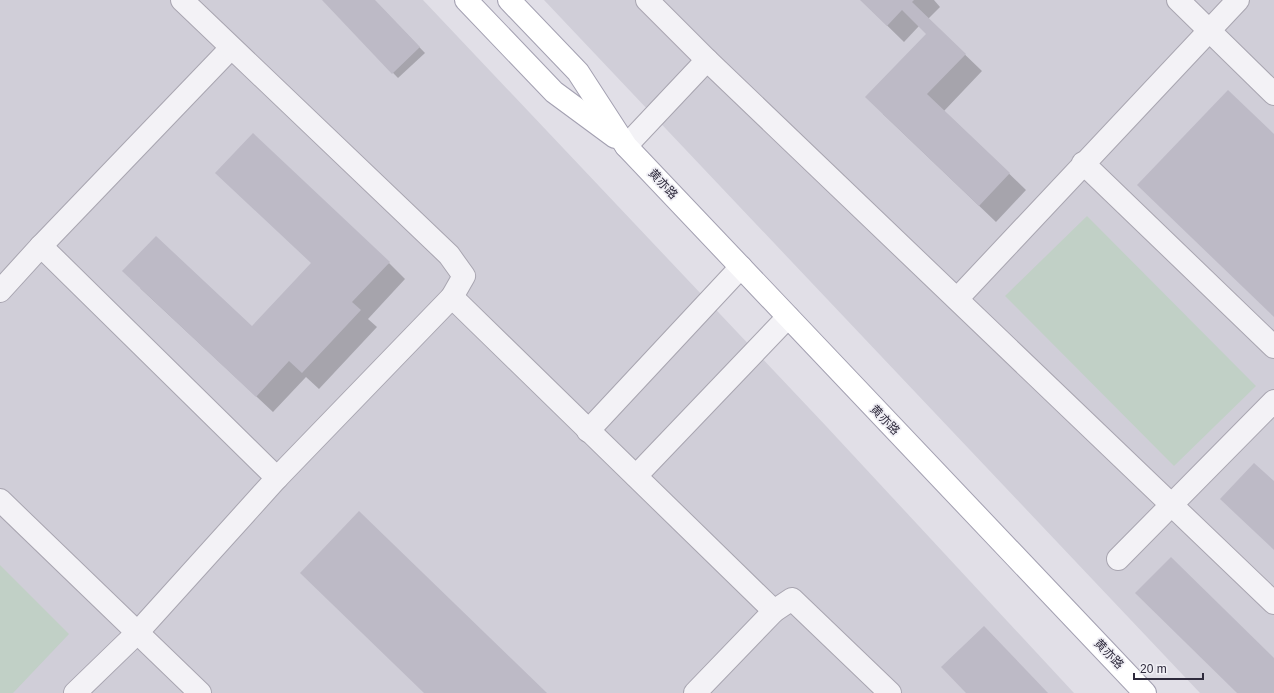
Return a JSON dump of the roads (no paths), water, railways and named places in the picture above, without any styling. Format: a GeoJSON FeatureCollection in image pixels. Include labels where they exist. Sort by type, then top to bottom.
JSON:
{"type":"FeatureCollection","features":[{"type":"Feature","properties":{"kind":"main road","name":"黄亦路"},"geometry":{"type":"LineString","coordinates":[[466,0],[554,92],[626,146],[1145,693]]}},
{"type":"Feature","properties":{"kind":"main road","name":"黄亦路"},"geometry":{"type":"LineString","coordinates":[[509,0],[578,72],[626,146]]}},
{"type":"Feature","properties":{"kind":"street"},"geometry":{"type":"LineString","coordinates":[[75,693],[137,632],[277,478],[452,297],[464,276],[450,255],[182,0]]}},
{"type":"Feature","properties":{"kind":"street"},"geometry":{"type":"LineString","coordinates":[[647,0],[707,60],[1274,603]]}},
{"type":"Feature","properties":{"kind":"street"},"geometry":{"type":"LineString","coordinates":[[1178,0],[1274,94]]}},
{"type":"Feature","properties":{"kind":"street"},"geometry":{"type":"LineString","coordinates":[[957,300],[1083,163],[1238,0]]}},
{"type":"Feature","properties":{"kind":"street"},"geometry":{"type":"LineString","coordinates":[[0,291],[41,246],[231,48]]}},
{"type":"Feature","properties":{"kind":"street"},"geometry":{"type":"LineString","coordinates":[[626,146],[707,60]]}},
{"type":"Feature","properties":{"kind":"street"},"geometry":{"type":"LineString","coordinates":[[1083,163],[1274,347]]}},
{"type":"Feature","properties":{"kind":"street"},"geometry":{"type":"LineString","coordinates":[[41,246],[277,478]]}},
{"type":"Feature","properties":{"kind":"street"},"geometry":{"type":"LineString","coordinates":[[588,431],[741,267]]}},
{"type":"Feature","properties":{"kind":"street"},"geometry":{"type":"LineString","coordinates":[[452,297],[774,611]]}},
{"type":"Feature","properties":{"kind":"street"},"geometry":{"type":"LineString","coordinates":[[636,476],[788,317]]}},
{"type":"Feature","properties":{"kind":"street"},"geometry":{"type":"LineString","coordinates":[[1118,559],[1171,504],[1271,410]]}},
{"type":"Feature","properties":{"kind":"street"},"geometry":{"type":"LineString","coordinates":[[0,500],[200,693]]}},
{"type":"Feature","properties":{"kind":"street"},"geometry":{"type":"LineString","coordinates":[[695,693],[774,611],[792,599],[890,693]]}}]}
